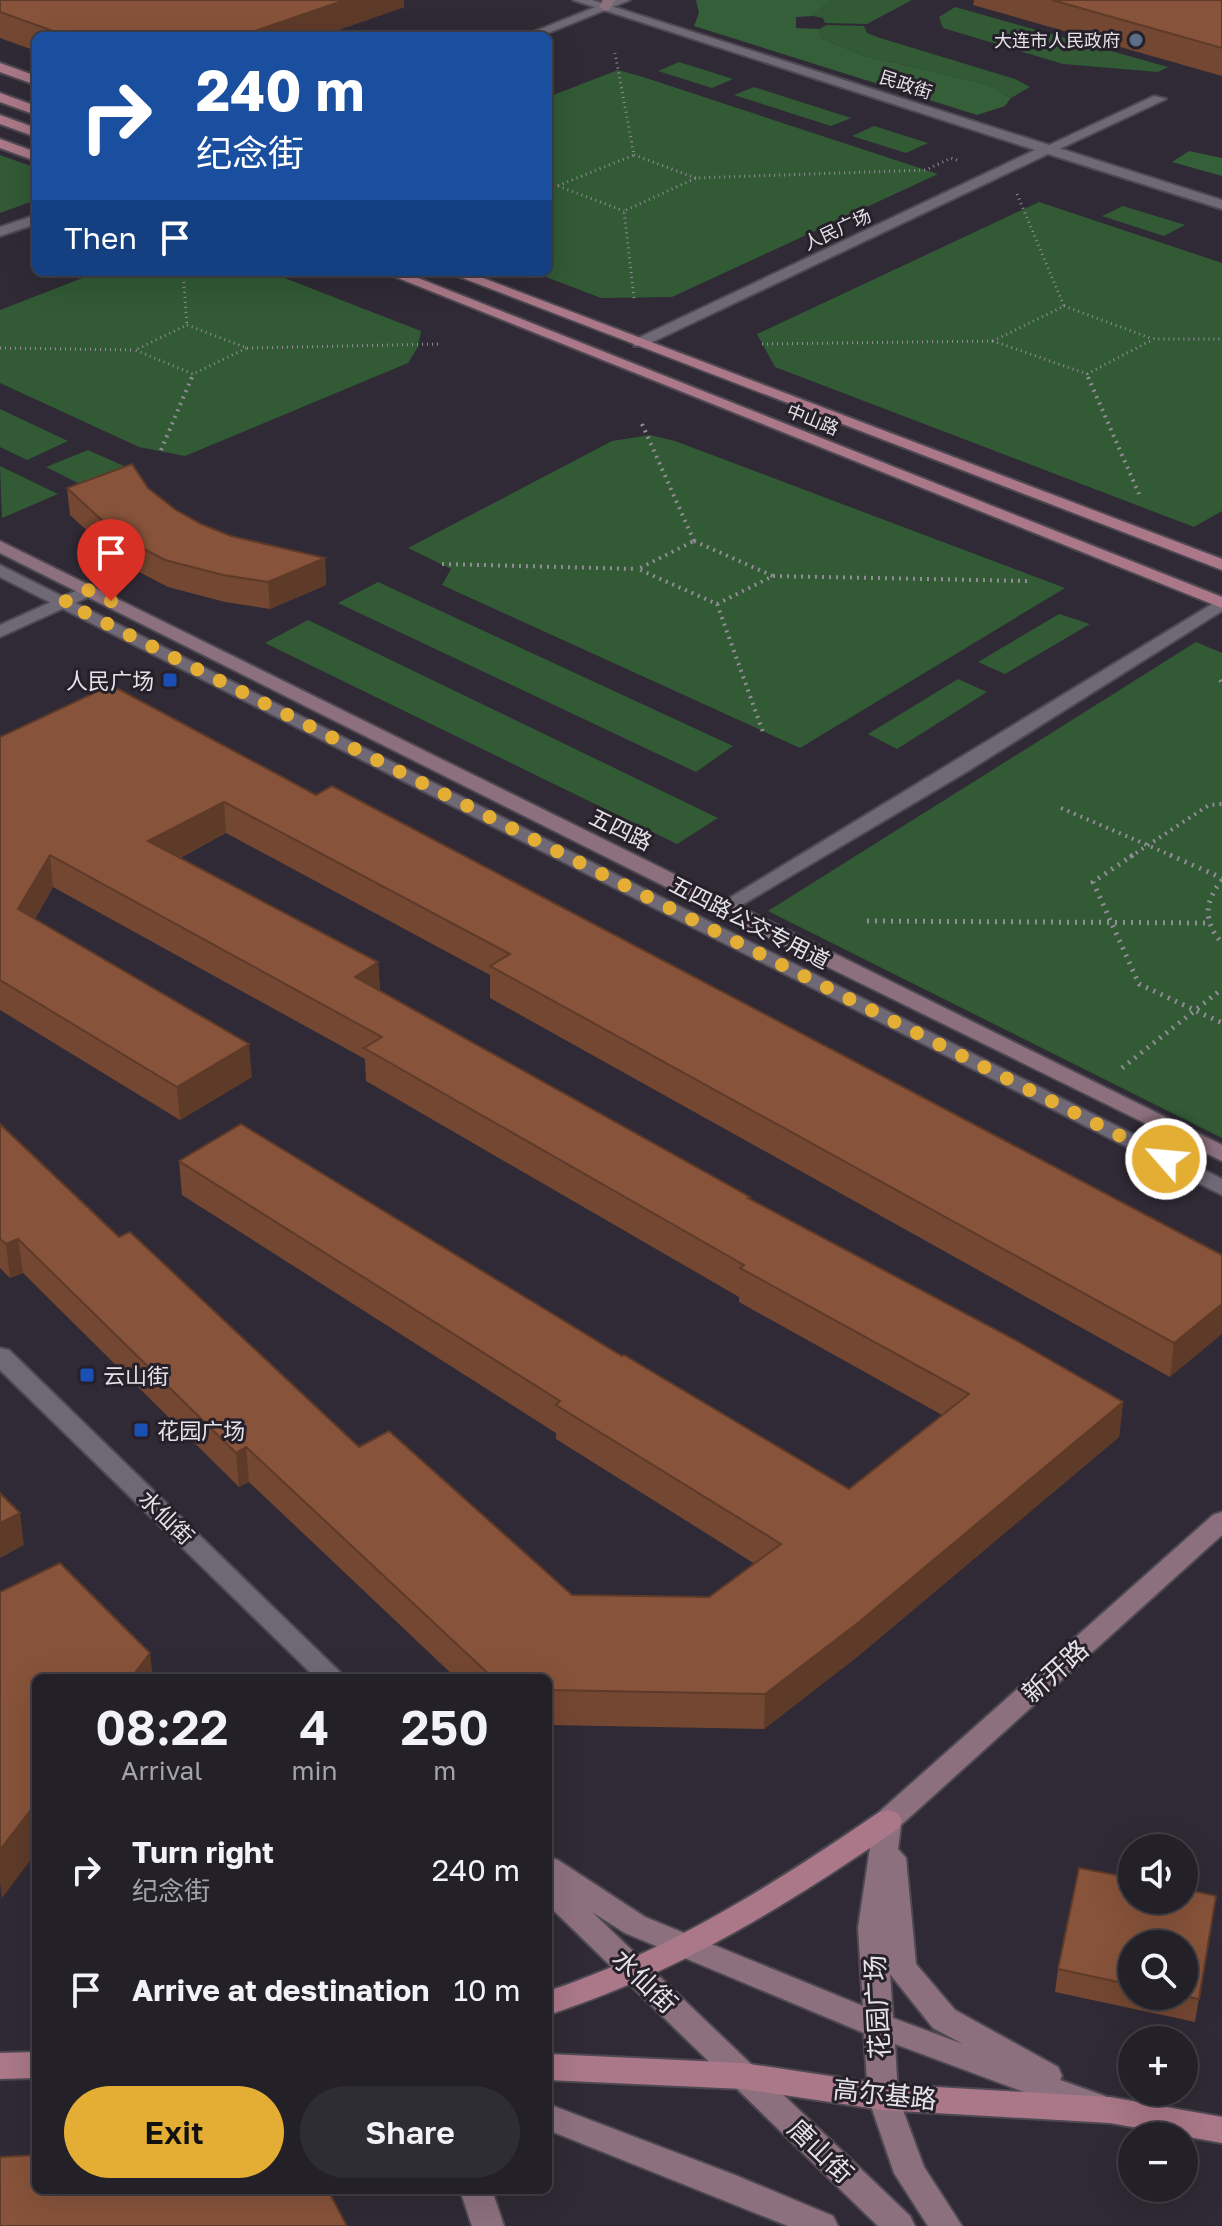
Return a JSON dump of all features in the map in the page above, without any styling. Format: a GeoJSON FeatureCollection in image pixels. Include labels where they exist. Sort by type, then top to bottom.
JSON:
{"type":"FeatureCollection","features":[{"type":"Feature","properties":{"kind":"main road"},"geometry":{"type":"LineString","coordinates":[[0,67],[32,79]]}},
{"type":"Feature","properties":{"kind":"main road"},"geometry":{"type":"LineString","coordinates":[[0,97],[32,109]]}},
{"type":"Feature","properties":{"kind":"main road"},"geometry":{"type":"LineString","coordinates":[[0,119],[32,131]]}},
{"type":"Feature","properties":{"kind":"main road"},"geometry":{"type":"LineString","coordinates":[[0,143],[32,155]]}},
{"type":"Feature","properties":{"kind":"main road","name":"中山路"},"geometry":{"type":"LineString","coordinates":[[400,276],[1222,603]]}},
{"type":"Feature","properties":{"kind":"main road","name":"中山路"},"geometry":{"type":"LineString","coordinates":[[464,276],[1222,565]]}},
{"type":"Feature","properties":{"kind":"main road","name":"五四路"},"geometry":{"type":"LineString","coordinates":[[0,546],[1222,1154]]}},
{"type":"Feature","properties":{"kind":"main road","name":"新开路"},"geometry":{"type":"LineString","coordinates":[[888,1821],[1222,1521]]}},
{"type":"Feature","properties":{"kind":"main road"},"geometry":{"type":"LineString","coordinates":[[552,2002],[577,1994],[688,1945],[785,1892],[888,1821],[902,1968],[944,2019],[1110,2110]]}},
{"type":"Feature","properties":{"kind":"main road","name":"花园广场"},"geometry":{"type":"LineString","coordinates":[[888,1821],[873,1928],[883,2097],[910,2173],[946,2226]]}},
{"type":"Feature","properties":{"kind":"main road"},"geometry":{"type":"LineString","coordinates":[[552,1871],[635,1925],[877,2025],[1110,2110]]}},
{"type":"Feature","properties":{"kind":"main road","name":"水仙街"},"geometry":{"type":"LineString","coordinates":[[552,1891],[743,2076]]}},
{"type":"Feature","properties":{"kind":"main road"},"geometry":{"type":"LineString","coordinates":[[0,2066],[32,2065]]}},
{"type":"Feature","properties":{"kind":"main road","name":"高尔基路"},"geometry":{"type":"LineString","coordinates":[[552,2067],[743,2076],[883,2097],[1110,2110],[1222,2130]]}},
{"type":"Feature","properties":{"kind":"main road","name":"唐山街"},"geometry":{"type":"LineString","coordinates":[[743,2076],[899,2226]]}},
{"type":"Feature","properties":{"kind":"main road"},"geometry":{"type":"LineString","coordinates":[[552,2119],[724,2184],[822,2226]]}},
{"type":"Feature","properties":{"kind":"main road"},"geometry":{"type":"LineString","coordinates":[[477,2194],[488,2226]]}},
{"type":"Feature","properties":{"kind":"street","name":"民政街"},"geometry":{"type":"LineString","coordinates":[[579,0],[605,2],[1222,205]]}},
{"type":"Feature","properties":{"kind":"street"},"geometry":{"type":"LineString","coordinates":[[538,32],[605,2],[624,0]]}},
{"type":"Feature","properties":{"kind":"street","name":"人民广场"},"geometry":{"type":"LineString","coordinates":[[639,343],[1159,99]]}},
{"type":"Feature","properties":{"kind":"street"},"geometry":{"type":"LineString","coordinates":[[0,232],[32,220]]}},
{"type":"Feature","properties":{"kind":"street","name":"五四路公交专用道"},"geometry":{"type":"LineString","coordinates":[[0,570],[1222,1188]]}},
{"type":"Feature","properties":{"kind":"street"},"geometry":{"type":"LineString","coordinates":[[0,632],[89,590]]}},
{"type":"Feature","properties":{"kind":"street"},"geometry":{"type":"LineString","coordinates":[[723,908],[961,767],[1222,603]]}},
{"type":"Feature","properties":{"kind":"street","name":"水仙街"},"geometry":{"type":"LineString","coordinates":[[0,1356],[329,1674]]}},
{"type":"Feature","properties":{"kind":"path"},"geometry":{"type":"LineString","coordinates":[[615,53],[634,155]]}},
{"type":"Feature","properties":{"kind":"path"},"geometry":{"type":"LineString","coordinates":[[557,186],[634,155],[696,178],[926,170]]}},
{"type":"Feature","properties":{"kind":"path"},"geometry":{"type":"LineString","coordinates":[[552,186],[624,211],[696,178]]}},
{"type":"Feature","properties":{"kind":"path"},"geometry":{"type":"LineString","coordinates":[[1023,210],[1064,306]]}},
{"type":"Feature","properties":{"kind":"path"},"geometry":{"type":"LineString","coordinates":[[624,211],[634,298]]}},
{"type":"Feature","properties":{"kind":"path"},"geometry":{"type":"LineString","coordinates":[[183,276],[187,325]]}},
{"type":"Feature","properties":{"kind":"path"},"geometry":{"type":"LineString","coordinates":[[993,341],[1064,306],[1154,339],[1222,339]]}},
{"type":"Feature","properties":{"kind":"path"},"geometry":{"type":"LineString","coordinates":[[135,350],[187,325],[247,348],[439,344]]}},
{"type":"Feature","properties":{"kind":"path"},"geometry":{"type":"LineString","coordinates":[[762,344],[993,341],[1087,374],[1154,339]]}},
{"type":"Feature","properties":{"kind":"path"},"geometry":{"type":"LineString","coordinates":[[0,348],[135,350],[193,374]]}},
{"type":"Feature","properties":{"kind":"path"},"geometry":{"type":"LineString","coordinates":[[161,450],[193,374],[247,348]]}},
{"type":"Feature","properties":{"kind":"path"},"geometry":{"type":"LineString","coordinates":[[1087,374],[1139,494]]}},
{"type":"Feature","properties":{"kind":"path"},"geometry":{"type":"LineString","coordinates":[[642,424],[694,541],[773,576],[1028,581]]}},
{"type":"Feature","properties":{"kind":"path"},"geometry":{"type":"LineString","coordinates":[[638,569],[694,541]]}},
{"type":"Feature","properties":{"kind":"path"},"geometry":{"type":"LineString","coordinates":[[442,564],[638,569],[717,604],[763,732]]}},
{"type":"Feature","properties":{"kind":"path"},"geometry":{"type":"LineString","coordinates":[[717,604],[773,576]]}},
{"type":"Feature","properties":{"kind":"path"},"geometry":{"type":"LineString","coordinates":[[1222,804],[1209,805],[1093,882],[1139,984],[1222,1023]]}},
{"type":"Feature","properties":{"kind":"path"},"geometry":{"type":"LineString","coordinates":[[1061,808],[1222,879],[1211,892],[1205,907],[1208,923],[1222,943]]}},
{"type":"Feature","properties":{"kind":"path"},"geometry":{"type":"LineString","coordinates":[[867,921],[1208,923]]}},
{"type":"Feature","properties":{"kind":"path"},"geometry":{"type":"LineString","coordinates":[[1114,1075],[1222,989]]}},
{"type":"Feature","properties":{"kind":"green space"},"geometry":{"type":"Polygon","coordinates":[[[696,0],[831,0],[813,16],[796,17],[796,28],[819,29],[821,38],[865,56],[986,84],[1011,98],[1005,106],[977,115],[694,26],[699,13],[696,0]]]}},
{"type":"Feature","properties":{"kind":"green space"},"geometry":{"type":"Polygon","coordinates":[[[831,0],[912,0],[867,24],[825,23],[823,18],[813,16],[831,0]]]}},
{"type":"Feature","properties":{"kind":"green space"},"geometry":{"type":"Polygon","coordinates":[[[955,7],[1168,67],[1158,72],[1063,64],[943,28],[939,17],[955,7]]]}},
{"type":"Feature","properties":{"kind":"green space"},"geometry":{"type":"Polygon","coordinates":[[[827,25],[864,26],[867,33],[880,38],[1015,79],[1030,87],[1011,98],[986,84],[865,56],[821,38],[819,29],[827,25]]]}},
{"type":"Feature","properties":{"kind":"green space"},"geometry":{"type":"Polygon","coordinates":[[[679,62],[733,79],[712,88],[658,71],[679,62]]]}},
{"type":"Feature","properties":{"kind":"green space"},"geometry":{"type":"Polygon","coordinates":[[[618,70],[938,174],[672,297],[601,298],[543,276],[552,276],[552,95],[618,70]]]}},
{"type":"Feature","properties":{"kind":"green space"},"geometry":{"type":"Polygon","coordinates":[[[754,87],[851,118],[831,126],[734,95],[754,87]]]}},
{"type":"Feature","properties":{"kind":"green space"},"geometry":{"type":"Polygon","coordinates":[[[874,126],[928,143],[906,153],[852,136],[874,126]]]}},
{"type":"Feature","properties":{"kind":"green space"},"geometry":{"type":"Polygon","coordinates":[[[1189,151],[1222,158],[1222,176],[1172,162],[1189,151]]]}},
{"type":"Feature","properties":{"kind":"green space"},"geometry":{"type":"Polygon","coordinates":[[[0,155],[32,167],[32,201],[0,213],[0,155]]]}},
{"type":"Feature","properties":{"kind":"green space"},"geometry":{"type":"Polygon","coordinates":[[[1039,202],[1222,263],[1222,511],[1194,527],[775,367],[757,334],[1039,202]]]}},
{"type":"Feature","properties":{"kind":"green space"},"geometry":{"type":"Polygon","coordinates":[[[1123,206],[1185,225],[1164,236],[1102,216],[1123,206]]]}},
{"type":"Feature","properties":{"kind":"green space"},"geometry":{"type":"Polygon","coordinates":[[[88,276],[279,276],[421,331],[418,347],[408,363],[185,456],[139,447],[0,383],[0,310],[88,276]]]}},
{"type":"Feature","properties":{"kind":"green space"},"geometry":{"type":"Polygon","coordinates":[[[0,409],[68,441],[27,460],[0,447],[0,409]]]}},
{"type":"Feature","properties":{"kind":"green space"},"geometry":{"type":"Polygon","coordinates":[[[650,435],[675,441],[1065,588],[800,748],[442,585],[451,569],[408,548],[612,441],[650,435]]]}},
{"type":"Feature","properties":{"kind":"green space"},"geometry":{"type":"Polygon","coordinates":[[[88,450],[126,467],[82,485],[46,467],[88,450]]]}},
{"type":"Feature","properties":{"kind":"green space"},"geometry":{"type":"Polygon","coordinates":[[[0,466],[58,494],[2,518],[0,466]]]}},
{"type":"Feature","properties":{"kind":"green space"},"geometry":{"type":"Polygon","coordinates":[[[378,582],[733,746],[696,772],[338,603],[378,582]]]}},
{"type":"Feature","properties":{"kind":"green space"},"geometry":{"type":"Polygon","coordinates":[[[1059,614],[1090,624],[1005,674],[978,662],[1059,614]]]}},
{"type":"Feature","properties":{"kind":"green space"},"geometry":{"type":"Polygon","coordinates":[[[308,620],[718,818],[677,844],[265,643],[308,620]]]}},
{"type":"Feature","properties":{"kind":"green space"},"geometry":{"type":"Polygon","coordinates":[[[1196,642],[1222,653],[1222,1138],[768,911],[1196,642]]]}},
{"type":"Feature","properties":{"kind":"green space"},"geometry":{"type":"Polygon","coordinates":[[[958,679],[987,692],[897,749],[868,734],[958,679]]]}},
{"type":"Feature","properties":{"kind":"building"},"geometry":{"type":"Polygon","coordinates":[[[0,0],[345,0],[252,32],[56,32],[0,12],[0,0]]]}},
{"type":"Feature","properties":{"kind":"building"},"geometry":{"type":"Polygon","coordinates":[[[1052,0],[1222,0],[1222,48],[1052,0]]]}},
{"type":"Feature","properties":{"kind":"building"},"geometry":{"type":"Polygon","coordinates":[[[132,464],[148,488],[176,510],[201,524],[231,536],[325,558],[268,582],[223,575],[165,560],[119,536],[67,488],[132,464]]]}},
{"type":"Feature","properties":{"kind":"building"},"geometry":{"type":"Polygon","coordinates":[[[111,685],[316,795],[332,786],[1222,1255],[1222,1304],[1174,1343],[490,966],[510,954],[224,802],[148,841],[378,962],[355,977],[748,1198],[1019,1342],[1123,1402],[859,1622],[765,1694],[552,1690],[552,1674],[489,1674],[246,1447],[236,1453],[18,1239],[6,1244],[0,1239],[0,1124],[119,1237],[130,1232],[359,1447],[389,1431],[572,1595],[709,1597],[781,1544],[556,1405],[560,1401],[179,1161],[241,1124],[622,1356],[849,1489],[969,1394],[740,1268],[744,1265],[364,1048],[382,1037],[50,855],[18,909],[249,1044],[177,1087],[0,980],[0,737],[111,685]]]}},
{"type":"Feature","properties":{"kind":"building"},"geometry":{"type":"Polygon","coordinates":[[[0,1493],[20,1513],[0,1523],[0,1493]]]}},
{"type":"Feature","properties":{"kind":"building"},"geometry":{"type":"Polygon","coordinates":[[[60,1563],[150,1653],[134,1674],[32,1674],[32,1808],[0,1850],[0,1592],[60,1563]]]}},
{"type":"Feature","properties":{"kind":"building"},"geometry":{"type":"Polygon","coordinates":[[[1079,1868],[1118,1875],[1118,1914],[1198,1914],[1198,1892],[1216,1896],[1199,1999],[1198,1930],[1118,1930],[1118,1982],[1058,1969],[1079,1868]]]}},
{"type":"Feature","properties":{"kind":"building"},"geometry":{"type":"Polygon","coordinates":[[[32,2155],[32,2194],[330,2194],[347,2226],[0,2226],[0,2157],[32,2155]]]}},
{"type":"Feature","properties":{"kind":"place","name":"大连市人民政府"},"geometry":{"type":"Point","coordinates":[1136,40]}},
{"type":"Feature","properties":{"kind":"place","name":"人民广场"},"geometry":{"type":"Point","coordinates":[170,680]}},
{"type":"Feature","properties":{"kind":"place","name":"云山街"},"geometry":{"type":"Point","coordinates":[87,1375]}},
{"type":"Feature","properties":{"kind":"place","name":"花园广场"},"geometry":{"type":"Point","coordinates":[141,1430]}},
{"type":"Feature","properties":{"kind":"route"},"geometry":{"type":"LineString","coordinates":[[111,601],[89,590],[64,602],[1166,1159]]}}]}
